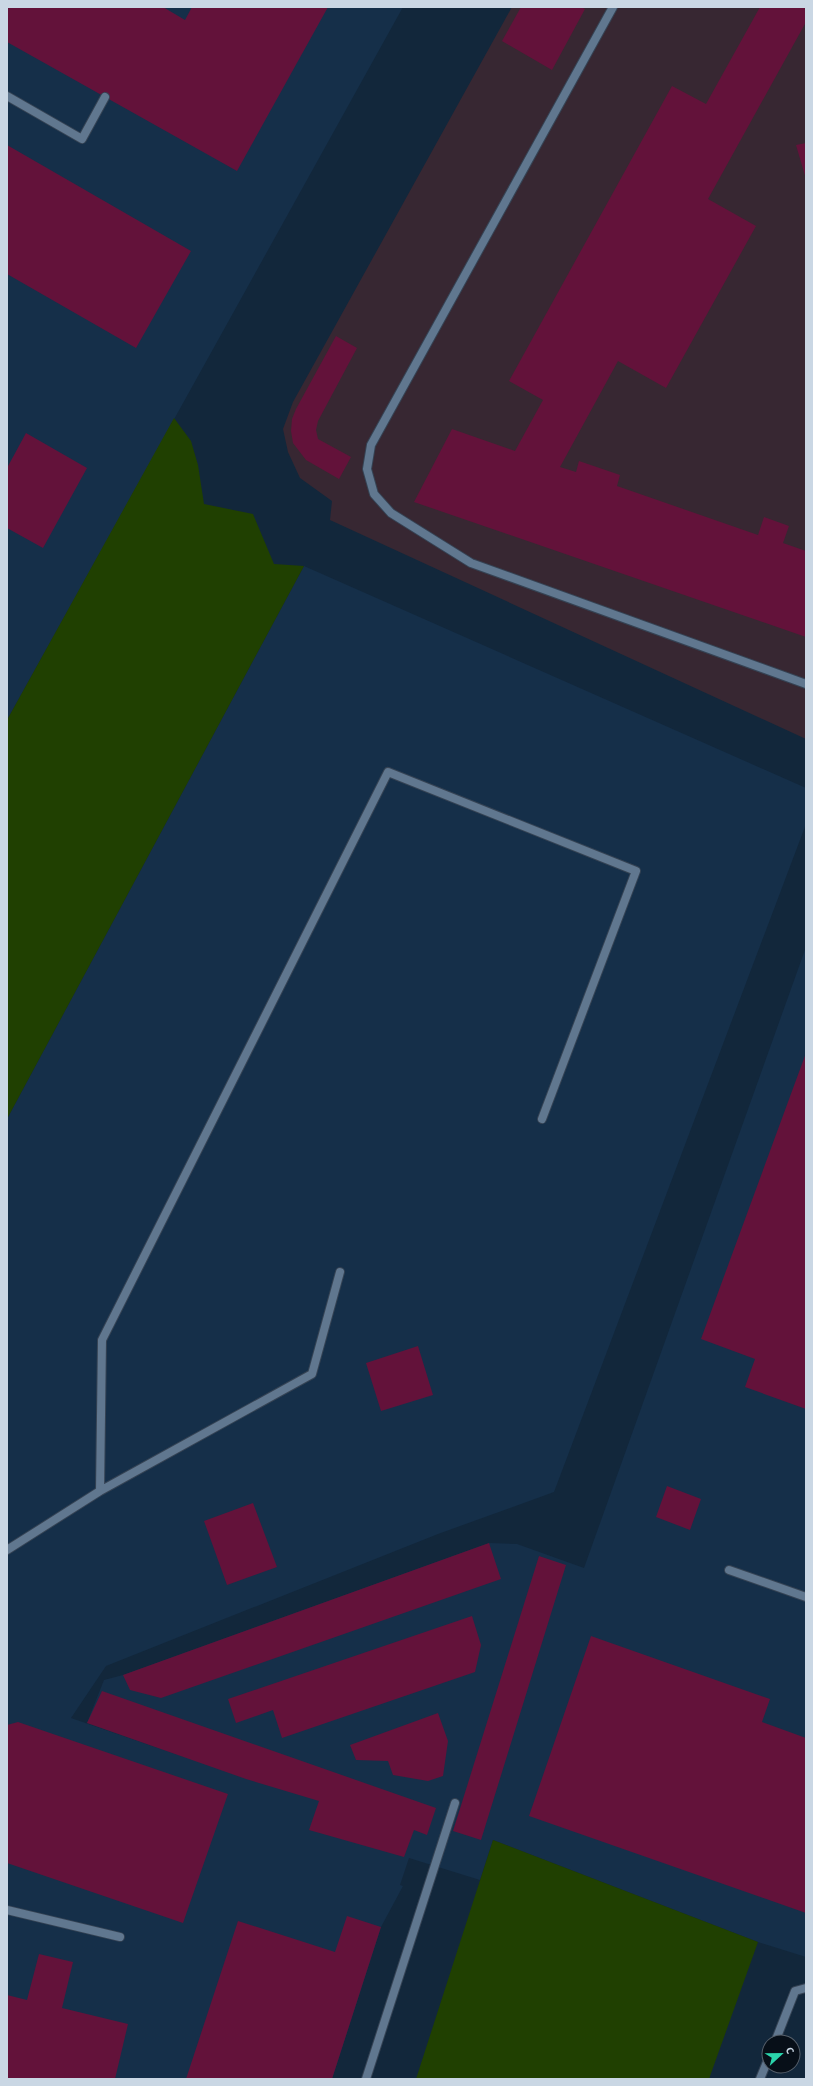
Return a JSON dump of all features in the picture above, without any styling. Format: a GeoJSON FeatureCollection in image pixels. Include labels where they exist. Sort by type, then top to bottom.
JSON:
{"type":"FeatureCollection","features":[{"type":"Feature","properties":{"kind":"lane"},"geometry":{"type":"LineString","coordinates":[[613,7],[371,445],[367,469],[374,494],[390,513],[471,563],[806,684]]}},
{"type":"Feature","properties":{"kind":"lane"},"geometry":{"type":"LineString","coordinates":[[7,96],[82,139],[105,97]]}},
{"type":"Feature","properties":{"kind":"lane"},"geometry":{"type":"LineString","coordinates":[[100,1491],[102,1340],[388,772],[636,870],[542,1119]]}},
{"type":"Feature","properties":{"kind":"lane"},"geometry":{"type":"LineString","coordinates":[[7,1550],[100,1491],[312,1374],[340,1272]]}},
{"type":"Feature","properties":{"kind":"lane"},"geometry":{"type":"LineString","coordinates":[[729,1570],[806,1597]]}},
{"type":"Feature","properties":{"kind":"lane"},"geometry":{"type":"LineString","coordinates":[[366,2079],[455,1803]]}},
{"type":"Feature","properties":{"kind":"lane"},"geometry":{"type":"LineString","coordinates":[[7,1910],[120,1937]]}},
{"type":"Feature","properties":{"kind":"lane"},"geometry":{"type":"LineString","coordinates":[[778,2034],[795,1991],[806,1988]]}},
{"type":"Feature","properties":{"kind":"shaded area"},"geometry":{"type":"Polygon","coordinates":[[[7,7],[403,7],[7,720],[7,7]]]}},
{"type":"Feature","properties":{"kind":"shaded area"},"geometry":{"type":"Polygon","coordinates":[[[512,7],[806,7],[806,739],[330,520],[332,501],[300,478],[288,452],[283,429],[293,402],[512,7]]]}},
{"type":"Feature","properties":{"kind":"shaded area"},"geometry":{"type":"Polygon","coordinates":[[[304,566],[806,788],[806,824],[554,1492],[438,1534],[106,1666],[71,1718],[184,1757],[87,1723],[104,1680],[123,1675],[489,1543],[517,1544],[584,1568],[806,947],[806,1957],[758,1942],[493,1840],[480,1880],[409,1858],[400,1885],[403,1886],[381,1927],[332,2079],[7,2079],[7,1119],[304,566]]]}},
{"type":"Feature","properties":{"kind":"green space"},"geometry":{"type":"Polygon","coordinates":[[[174,418],[191,441],[198,465],[204,504],[253,514],[274,564],[304,566],[7,1119],[7,720],[174,418]]]}},
{"type":"Feature","properties":{"kind":"green space"},"geometry":{"type":"Polygon","coordinates":[[[493,1840],[758,1942],[709,2079],[416,2079],[493,1840]]]}},
{"type":"Feature","properties":{"kind":"building"},"geometry":{"type":"Polygon","coordinates":[[[7,7],[163,7],[185,20],[192,7],[328,7],[237,171],[7,42],[7,7]]]}},
{"type":"Feature","properties":{"kind":"building"},"geometry":{"type":"Polygon","coordinates":[[[521,7],[581,7],[585,9],[552,70],[502,41],[521,7]]]}},
{"type":"Feature","properties":{"kind":"building"},"geometry":{"type":"Polygon","coordinates":[[[760,7],[806,7],[806,22],[708,199],[756,226],[666,388],[618,361],[560,467],[576,472],[579,461],[620,475],[617,486],[758,535],[764,517],[789,526],[783,543],[806,551],[806,637],[414,502],[452,429],[515,451],[543,400],[509,381],[672,86],[706,104],[760,7]]]}},
{"type":"Feature","properties":{"kind":"building"},"geometry":{"type":"Polygon","coordinates":[[[806,143],[806,179],[796,145],[806,143]]]}},
{"type":"Feature","properties":{"kind":"building"},"geometry":{"type":"Polygon","coordinates":[[[7,145],[191,251],[136,348],[7,274],[7,145]]]}},
{"type":"Feature","properties":{"kind":"building"},"geometry":{"type":"Polygon","coordinates":[[[336,336],[357,348],[318,421],[316,430],[318,439],[351,457],[339,479],[306,460],[293,443],[291,431],[292,419],[296,409],[336,336]]]}},
{"type":"Feature","properties":{"kind":"building"},"geometry":{"type":"Polygon","coordinates":[[[26,433],[87,468],[43,548],[7,528],[7,468],[26,433]]]}},
{"type":"Feature","properties":{"kind":"building"},"geometry":{"type":"Polygon","coordinates":[[[806,1053],[806,1409],[745,1387],[755,1359],[701,1339],[806,1053]]]}},
{"type":"Feature","properties":{"kind":"building"},"geometry":{"type":"Polygon","coordinates":[[[418,1346],[433,1395],[381,1411],[366,1363],[418,1346]]]}},
{"type":"Feature","properties":{"kind":"building"},"geometry":{"type":"Polygon","coordinates":[[[667,1486],[701,1499],[690,1530],[656,1517],[667,1486]]]}},
{"type":"Feature","properties":{"kind":"building"},"geometry":{"type":"Polygon","coordinates":[[[253,1503],[277,1567],[227,1585],[204,1521],[253,1503]]]}},
{"type":"Feature","properties":{"kind":"building"},"geometry":{"type":"Polygon","coordinates":[[[489,1543],[501,1579],[161,1698],[130,1690],[123,1675],[489,1543]]]}},
{"type":"Feature","properties":{"kind":"building"},"geometry":{"type":"Polygon","coordinates":[[[539,1556],[566,1565],[481,1840],[453,1831],[539,1556]]]}},
{"type":"Feature","properties":{"kind":"building"},"geometry":{"type":"Polygon","coordinates":[[[472,1616],[481,1645],[475,1672],[282,1738],[273,1710],[236,1723],[228,1699],[472,1616]]]}},
{"type":"Feature","properties":{"kind":"building"},"geometry":{"type":"Polygon","coordinates":[[[591,1636],[770,1699],[762,1722],[806,1738],[806,1913],[529,1816],[591,1636]]]}},
{"type":"Feature","properties":{"kind":"building"},"geometry":{"type":"Polygon","coordinates":[[[102,1691],[436,1808],[427,1835],[414,1830],[404,1857],[309,1830],[319,1801],[246,1779],[87,1723],[102,1691]]]}},
{"type":"Feature","properties":{"kind":"building"},"geometry":{"type":"Polygon","coordinates":[[[438,1713],[448,1741],[443,1776],[428,1781],[393,1775],[388,1761],[356,1760],[350,1745],[438,1713]]]}},
{"type":"Feature","properties":{"kind":"building"},"geometry":{"type":"Polygon","coordinates":[[[18,1722],[228,1794],[183,1923],[7,1863],[7,1725],[18,1722]]]}},
{"type":"Feature","properties":{"kind":"building"},"geometry":{"type":"Polygon","coordinates":[[[347,1916],[381,1927],[332,2079],[186,2079],[238,1921],[335,1952],[347,1916]]]}},
{"type":"Feature","properties":{"kind":"building"},"geometry":{"type":"Polygon","coordinates":[[[39,1954],[73,1962],[62,2008],[128,2024],[115,2079],[7,2079],[7,1995],[27,2000],[39,1954]]]}}]}
